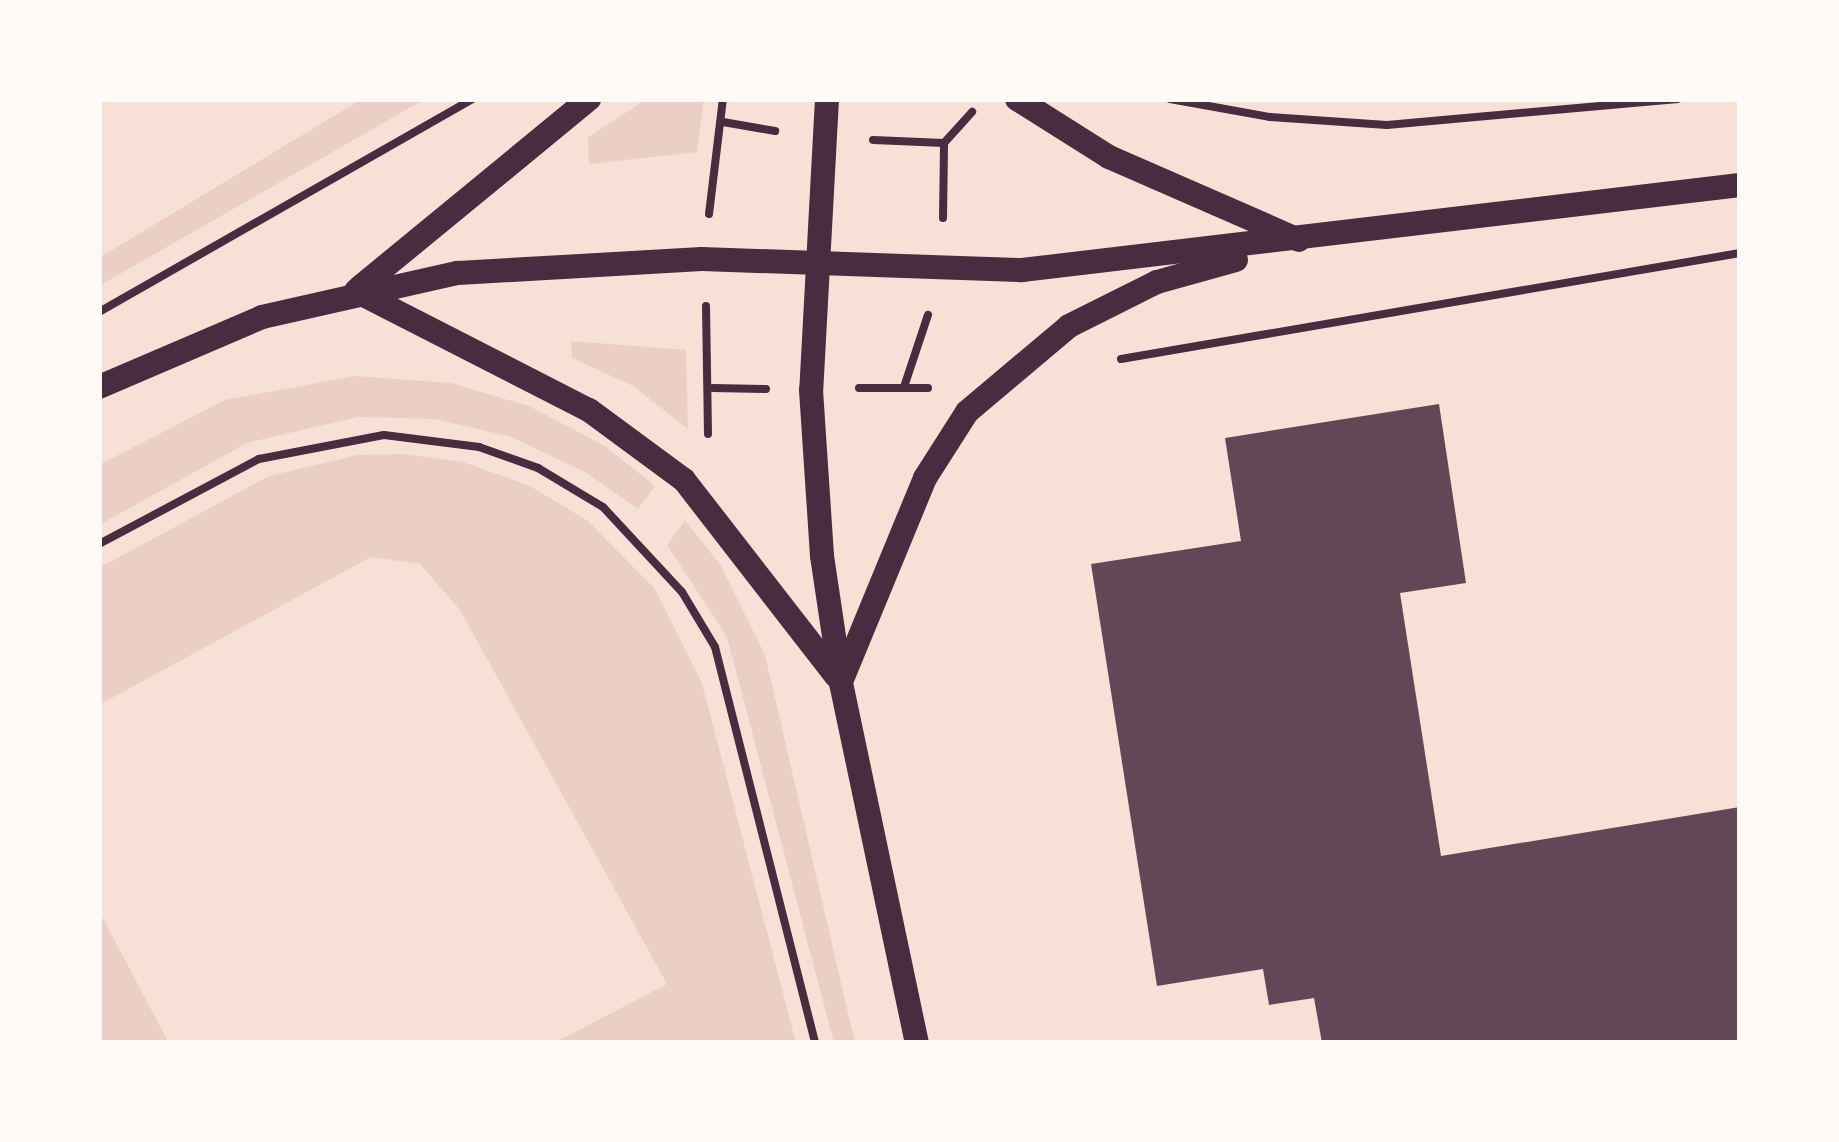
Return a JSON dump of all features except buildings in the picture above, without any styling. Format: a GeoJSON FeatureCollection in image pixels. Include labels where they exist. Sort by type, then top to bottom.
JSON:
{"type":"FeatureCollection","features":[{"type":"Feature","properties":{"kind":"main road"},"geometry":{"type":"LineString","coordinates":[[356,291],[589,99]]}},
{"type":"Feature","properties":{"kind":"main road"},"geometry":{"type":"LineString","coordinates":[[827,99],[814,265],[812,413],[841,683],[917,1043]]}},
{"type":"Feature","properties":{"kind":"main road"},"geometry":{"type":"LineString","coordinates":[[1017,99],[1109,158],[1301,241]]}},
{"type":"Feature","properties":{"kind":"main road"},"geometry":{"type":"LineString","coordinates":[[99,386],[180,346],[356,291],[458,273],[702,259],[1022,269],[1301,241],[1740,185]]}},
{"type":"Feature","properties":{"kind":"main road"},"geometry":{"type":"LineString","coordinates":[[841,683],[926,478],[967,412],[1069,326],[1157,283],[1301,241]]}},
{"type":"Feature","properties":{"kind":"main road"},"geometry":{"type":"LineString","coordinates":[[356,291],[589,410],[684,480],[841,683]]}},
{"type":"Feature","properties":{"kind":"path"},"geometry":{"type":"LineString","coordinates":[[99,312],[473,99]]}},
{"type":"Feature","properties":{"kind":"path"},"geometry":{"type":"LineString","coordinates":[[642,542],[707,445],[712,388],[702,259],[723,99]]}},
{"type":"Feature","properties":{"kind":"path"},"geometry":{"type":"LineString","coordinates":[[1170,99],[1270,117],[1388,125],[1678,99]]}},
{"type":"Feature","properties":{"kind":"path"},"geometry":{"type":"LineString","coordinates":[[1112,361],[1270,328],[1740,253]]}},
{"type":"Feature","properties":{"kind":"path"},"geometry":{"type":"LineString","coordinates":[[99,544],[259,459],[384,435],[478,447],[538,468],[642,542],[715,647],[815,1043]]}},
{"type":"Feature","properties":{"kind":"shaded area"},"geometry":{"type":"Polygon","coordinates":[[[362,99],[425,99],[99,286],[99,258],[362,99]]]}},
{"type":"Feature","properties":{"kind":"shaded area"},"geometry":{"type":"Polygon","coordinates":[[[647,99],[704,99],[697,152],[589,164],[588,137],[647,99]]]}},
{"type":"Feature","properties":{"kind":"shaded area"},"geometry":{"type":"Polygon","coordinates":[[[571,341],[686,350],[688,429],[633,386],[572,358],[571,341]]]}},
{"type":"Feature","properties":{"kind":"shaded area"},"geometry":{"type":"Polygon","coordinates":[[[355,376],[451,383],[529,406],[605,446],[655,486],[638,509],[585,472],[511,437],[435,419],[358,417],[247,443],[99,525],[99,465],[225,400],[355,376]]]}},
{"type":"Feature","properties":{"kind":"shaded area"},"geometry":{"type":"Polygon","coordinates":[[[403,454],[463,462],[530,486],[588,521],[655,589],[702,683],[796,1043],[554,1043],[667,984],[460,610],[420,564],[371,557],[99,705],[99,568],[269,476],[358,455],[403,454]]]}},
{"type":"Feature","properties":{"kind":"shaded area"},"geometry":{"type":"Polygon","coordinates":[[[685,520],[721,566],[765,655],[855,1043],[834,1043],[727,637],[667,545],[685,520]]]}},
{"type":"Feature","properties":{"kind":"shaded area"},"geometry":{"type":"Polygon","coordinates":[[[99,911],[169,1043],[99,1043],[99,911]]]}}]}
